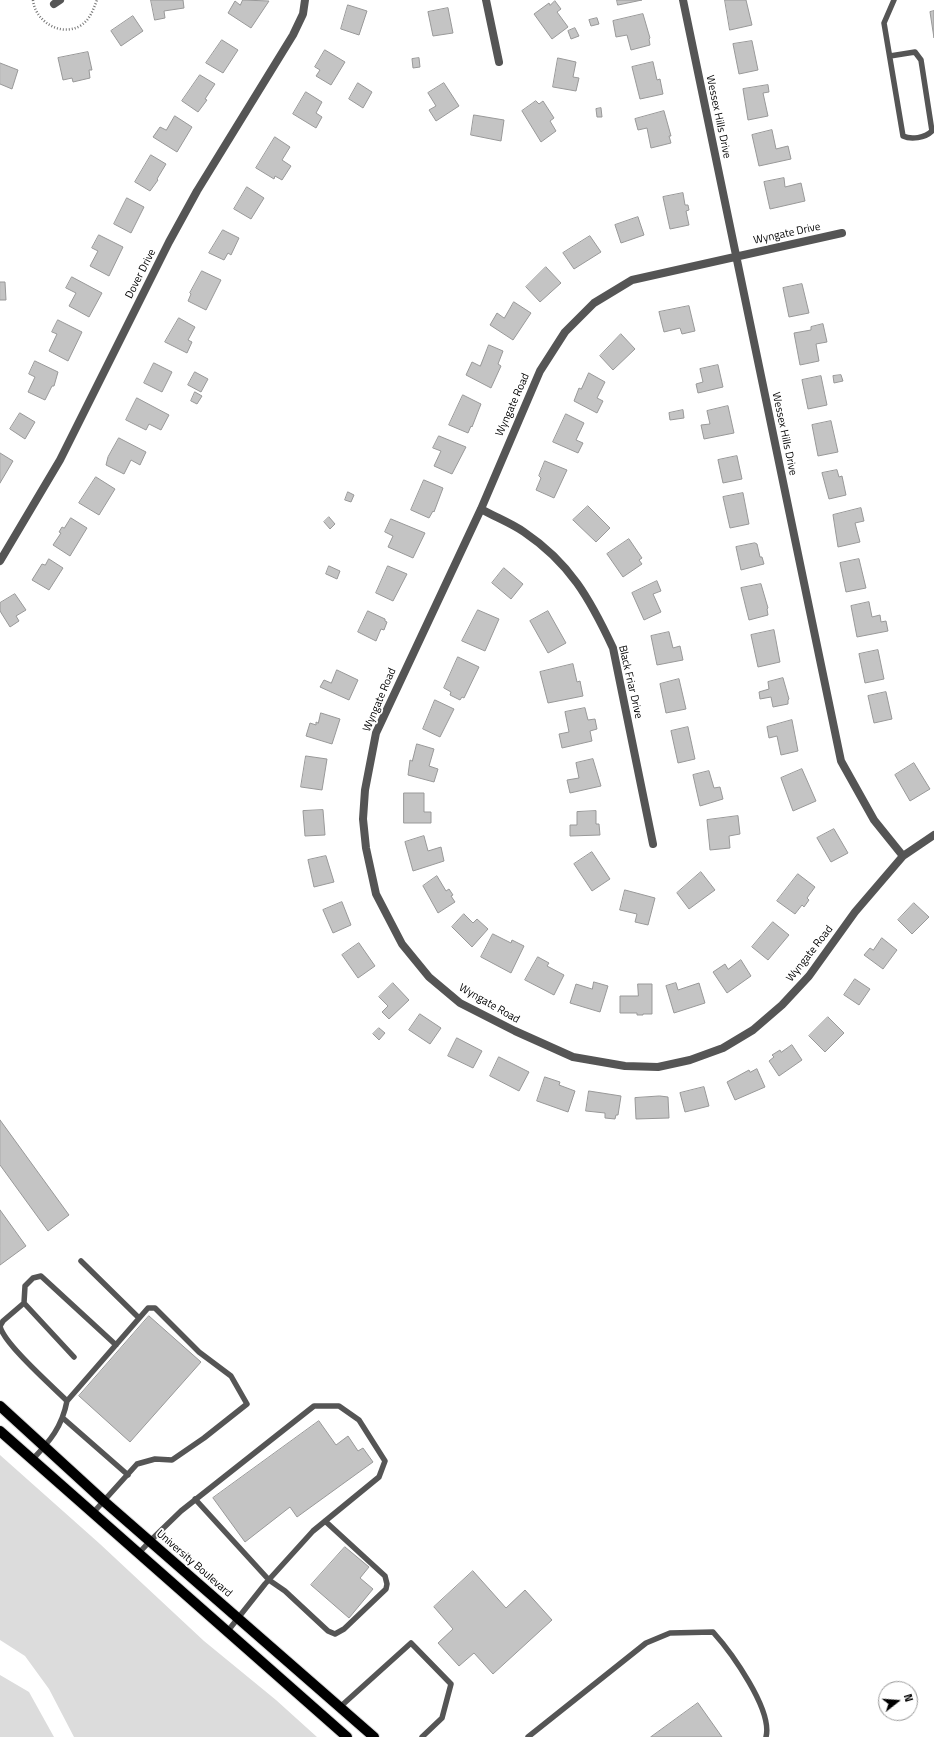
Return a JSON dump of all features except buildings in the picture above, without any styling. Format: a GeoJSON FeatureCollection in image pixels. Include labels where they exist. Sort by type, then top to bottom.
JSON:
{"type":"FeatureCollection","features":[{"type":"Feature","properties":{"kind":"main road","name":"University Boulevard"},"geometry":{"type":"LineString","coordinates":[[0,1406],[150,1541],[374,1737]]}},
{"type":"Feature","properties":{"kind":"main road"},"geometry":{"type":"LineString","coordinates":[[0,1431],[92,1514],[348,1737]]}},
{"type":"Feature","properties":{"kind":"street","name":"Dover Drive"},"geometry":{"type":"LineString","coordinates":[[0,561],[60,460],[169,242],[197,191],[293,35],[302,14],[305,0]]}},
{"type":"Feature","properties":{"kind":"street"},"geometry":{"type":"LineString","coordinates":[[486,0],[499,62]]}},
{"type":"Feature","properties":{"kind":"street","name":"Wessex Hills Drive"},"geometry":{"type":"LineString","coordinates":[[683,0],[841,761],[874,820],[904,856]]}},
{"type":"Feature","properties":{"kind":"street","name":"Wyngate Drive"},"geometry":{"type":"LineString","coordinates":[[736,257],[842,233]]}},
{"type":"Feature","properties":{"kind":"street","name":"Wyngate Road"},"geometry":{"type":"LineString","coordinates":[[736,257],[632,280],[594,303],[565,332],[540,371],[481,509],[376,733],[364,790],[363,819],[366,848],[376,894],[402,944],[429,977],[460,1003],[515,1032],[573,1057],[625,1066],[658,1067],[690,1060],[723,1048],[753,1030],[782,1005],[809,976],[855,912],[904,856],[934,835]]}},
{"type":"Feature","properties":{"kind":"street","name":"Black Friar Drive"},"geometry":{"type":"LineString","coordinates":[[481,509],[524,532],[563,564],[585,593],[604,630],[613,648],[653,844]]}},
{"type":"Feature","properties":{"kind":"lane"},"geometry":{"type":"LineString","coordinates":[[890,56],[915,52],[920,60],[932,131],[928,136],[908,139],[903,136],[884,23],[894,0]]}},
{"type":"Feature","properties":{"kind":"lane"},"geometry":{"type":"LineString","coordinates":[[81,1261],[139,1318]]}},
{"type":"Feature","properties":{"kind":"lane"},"geometry":{"type":"LineString","coordinates":[[68,1401],[22,1356],[1,1332],[0,1326],[3,1321],[24,1303],[25,1286],[33,1278],[41,1276],[116,1345]]}},
{"type":"Feature","properties":{"kind":"lane"},"geometry":{"type":"LineString","coordinates":[[24,1303],[74,1357]]}},
{"type":"Feature","properties":{"kind":"lane"},"geometry":{"type":"LineString","coordinates":[[32,1460],[45,1447],[64,1419],[68,1401],[148,1308],[155,1308],[199,1352],[231,1376],[247,1404],[204,1438],[172,1460],[155,1459],[137,1464],[92,1514]]}},
{"type":"Feature","properties":{"kind":"lane"},"geometry":{"type":"LineString","coordinates":[[138,1554],[195,1499],[314,1406],[339,1406],[359,1420],[385,1461],[379,1477],[313,1531],[269,1580],[227,1632]]}},
{"type":"Feature","properties":{"kind":"lane"},"geometry":{"type":"LineString","coordinates":[[64,1419],[128,1475]]}},
{"type":"Feature","properties":{"kind":"lane"},"geometry":{"type":"LineString","coordinates":[[195,1499],[269,1580],[285,1592],[328,1631],[335,1634],[344,1628],[386,1589],[387,1584],[385,1576],[325,1521]]}},
{"type":"Feature","properties":{"kind":"lane"},"geometry":{"type":"LineString","coordinates":[[528,1737],[646,1643],[670,1633],[713,1632],[728,1650],[755,1692],[768,1730],[766,1737]]}},
{"type":"Feature","properties":{"kind":"lane"},"geometry":{"type":"LineString","coordinates":[[340,1707],[411,1643],[451,1684],[442,1718],[422,1737]]}},
{"type":"Feature","properties":{"kind":"path"},"geometry":{"type":"LineString","coordinates":[[33,0],[35,10],[44,21],[54,27],[67,30],[80,26],[85,22],[93,12],[97,0]]}},
{"type":"Feature","properties":{"kind":"shaded area"},"geometry":{"type":"Polygon","coordinates":[[[0,1455],[100,1544],[204,1641],[276,1700],[317,1737],[74,1737],[49,1689],[25,1656],[0,1640],[0,1455]]]}},
{"type":"Feature","properties":{"kind":"shaded area"},"geometry":{"type":"Polygon","coordinates":[[[0,1675],[29,1692],[54,1737],[0,1737],[0,1675]]]}}]}
